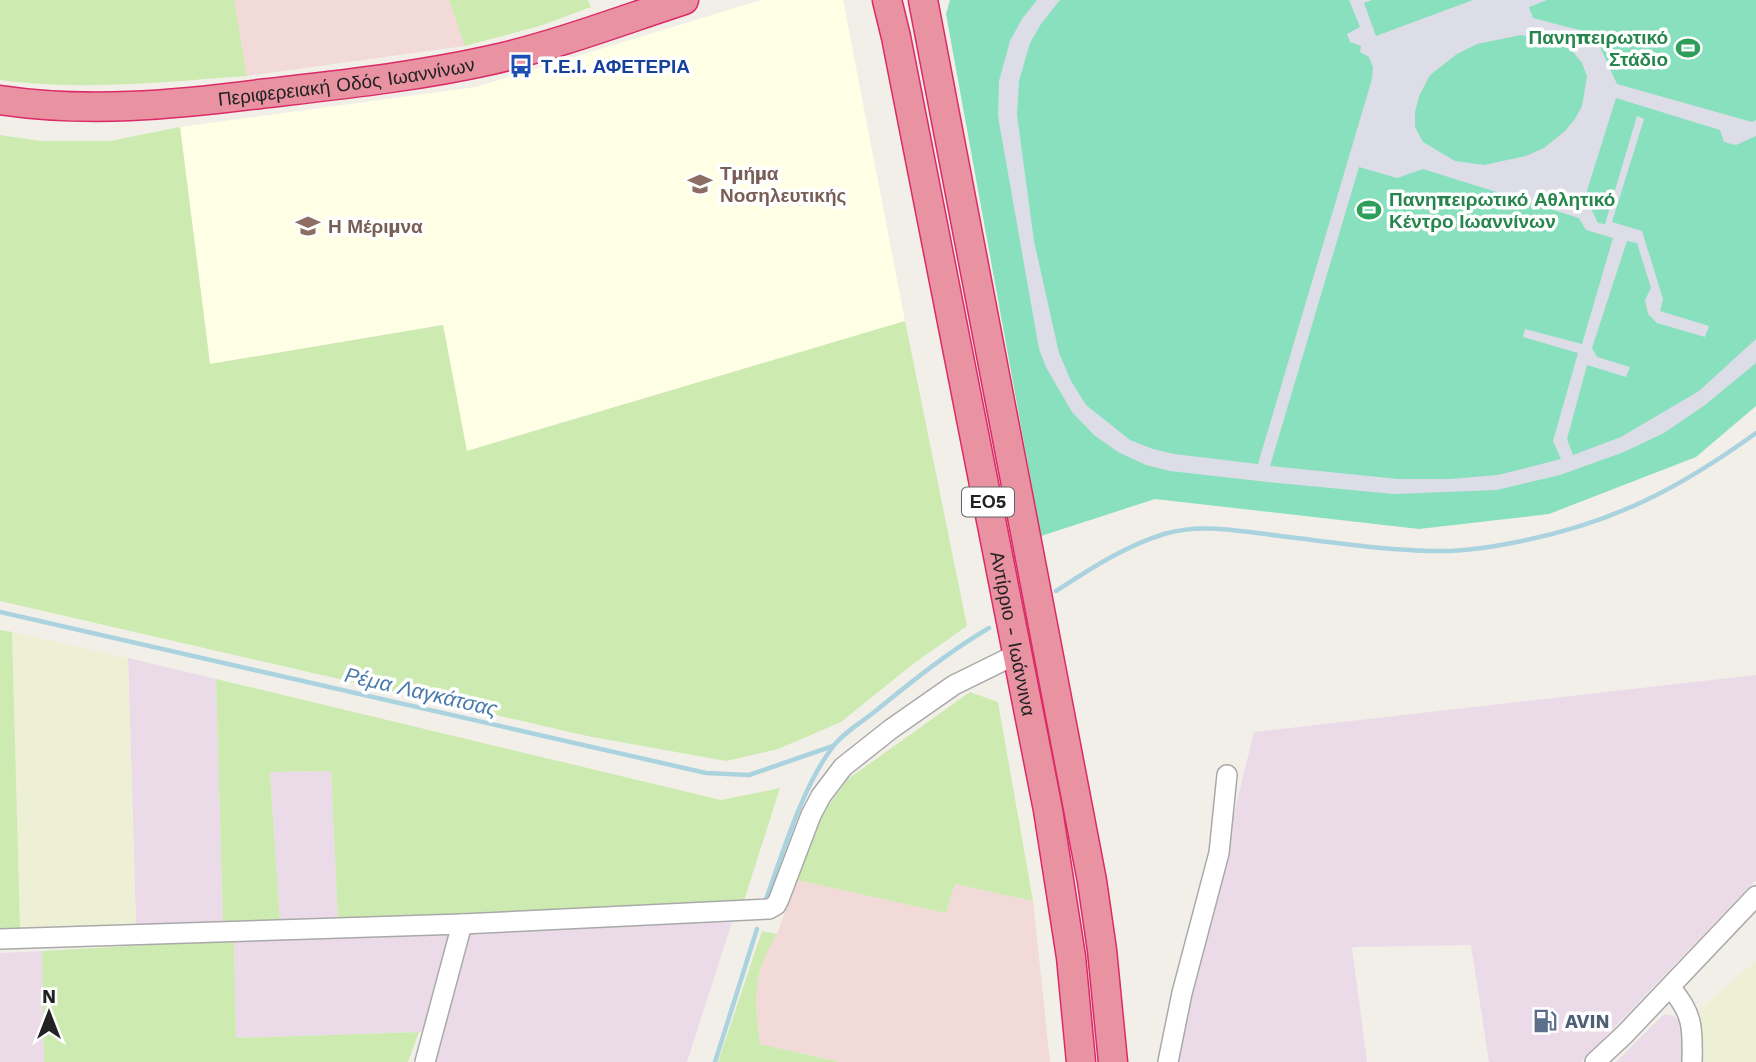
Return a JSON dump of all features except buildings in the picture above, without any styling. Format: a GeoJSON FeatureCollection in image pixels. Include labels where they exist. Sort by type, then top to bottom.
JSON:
{"type":"FeatureCollection","features":[{"type":"Feature","properties":{"kind":"highway","name":"Περιφερειακή Οδός Ιωαννίνων"},"geometry":{"type":"LineString","coordinates":[[0,100],[54,106],[118,107],[201,101],[384,79],[512,55],[684,0]]}},
{"type":"Feature","properties":{"kind":"highway","name":"Αντίρριο - Ιωάννινα"},"geometry":{"type":"LineString","coordinates":[[887,0],[1063,896],[1081,1062]]}},
{"type":"Feature","properties":{"kind":"highway","name":"Αντίρριο - Ιωάννινα"},"geometry":{"type":"LineString","coordinates":[[923,0],[1090,869],[1102,950],[1113,1062]]}},
{"type":"Feature","properties":{"kind":"street"},"geometry":{"type":"LineString","coordinates":[[0,939],[755,912],[773,908],[821,796],[843,767],[954,685],[1017,654]]}},
{"type":"Feature","properties":{"kind":"street"},"geometry":{"type":"LineString","coordinates":[[1168,1062],[1182,993],[1219,853],[1227,775]]}},
{"type":"Feature","properties":{"kind":"street"},"geometry":{"type":"LineString","coordinates":[[1595,1062],[1756,896]]}},
{"type":"Feature","properties":{"kind":"street"},"geometry":{"type":"LineString","coordinates":[[425,1062],[462,923]]}},
{"type":"Feature","properties":{"kind":"street"},"geometry":{"type":"LineString","coordinates":[[1670,986],[1682,1000],[1690,1016],[1692,1062]]}},
{"type":"Feature","properties":{"kind":"shaded area"},"geometry":{"type":"Polygon","coordinates":[[[234,0],[449,0],[465,46],[247,76],[234,0]]]}},
{"type":"Feature","properties":{"kind":"shaded area"},"geometry":{"type":"Polygon","coordinates":[[[761,0],[843,0],[905,321],[466,451],[443,325],[210,364],[180,127],[476,87],[761,0]]]}},
{"type":"Feature","properties":{"kind":"shaded area"},"geometry":{"type":"Polygon","coordinates":[[[1037,0],[1060,0],[1030,43],[1019,81],[1017,115],[1034,241],[1059,353],[1071,381],[1086,405],[1130,440],[1174,454],[1258,464],[1372,79],[1373,67],[1369,57],[1360,52],[1361,46],[1350,42],[1347,34],[1360,27],[1349,0],[1372,0],[1364,3],[1376,36],[1473,0],[1547,0],[1529,7],[1533,18],[1594,34],[1617,84],[1752,122],[1756,120],[1756,136],[1736,145],[1724,142],[1720,130],[1616,98],[1585,197],[1598,223],[1605,224],[1637,116],[1644,119],[1612,222],[1642,231],[1663,299],[1660,311],[1709,326],[1705,337],[1657,323],[1648,314],[1645,300],[1651,288],[1637,243],[1627,241],[1592,348],[1597,357],[1630,367],[1626,377],[1587,365],[1567,439],[1573,455],[1621,437],[1699,391],[1756,339],[1756,363],[1705,405],[1664,433],[1624,452],[1560,475],[1497,490],[1394,494],[1268,482],[1170,471],[1146,465],[1118,452],[1094,435],[1072,412],[1046,367],[1039,349],[998,116],[999,81],[1010,41],[1037,0]],[[1521,35],[1477,44],[1457,54],[1430,75],[1419,96],[1415,112],[1415,127],[1423,142],[1455,161],[1484,165],[1526,156],[1544,148],[1565,131],[1582,106],[1587,76],[1582,63],[1560,43],[1521,35]],[[1359,167],[1270,466],[1398,479],[1450,479],[1498,475],[1561,459],[1553,441],[1578,353],[1523,337],[1525,329],[1582,344],[1613,238],[1586,230],[1579,218],[1423,169],[1397,178],[1359,167]]]}},
{"type":"Feature","properties":{"kind":"shaded area"},"geometry":{"type":"Polygon","coordinates":[[[12,632],[128,658],[136,925],[20,928],[12,632]]]}},
{"type":"Feature","properties":{"kind":"shaded area"},"geometry":{"type":"Polygon","coordinates":[[[128,658],[216,679],[223,922],[136,925],[128,658]]]}},
{"type":"Feature","properties":{"kind":"shaded area"},"geometry":{"type":"Polygon","coordinates":[[[1756,675],[1756,880],[1581,1062],[1489,1062],[1471,945],[1352,947],[1367,1062],[1173,1062],[1254,732],[1756,675]]]}},
{"type":"Feature","properties":{"kind":"shaded area"},"geometry":{"type":"Polygon","coordinates":[[[331,771],[338,921],[280,922],[270,772],[331,771]]]}},
{"type":"Feature","properties":{"kind":"shaded area"},"geometry":{"type":"Polygon","coordinates":[[[797,880],[946,913],[955,884],[1033,901],[1050,1062],[840,1062],[760,1044],[755,991],[764,956],[777,934],[797,880]]]}},
{"type":"Feature","properties":{"kind":"shaded area"},"geometry":{"type":"Polygon","coordinates":[[[732,922],[687,1062],[434,1062],[443,1031],[236,1038],[234,940],[732,922]]]}},
{"type":"Feature","properties":{"kind":"shaded area"},"geometry":{"type":"Polygon","coordinates":[[[42,951],[44,1062],[0,1062],[0,953],[42,951]]]}},
{"type":"Feature","properties":{"kind":"shaded area"},"geometry":{"type":"Polygon","coordinates":[[[1756,961],[1756,1062],[1698,1062],[1699,1010],[1756,961]]]}},
{"type":"Feature","properties":{"kind":"shaded area"},"geometry":{"type":"Polygon","coordinates":[[[1664,1014],[1674,1016],[1682,1024],[1683,1062],[1616,1062],[1664,1014]]]}},
{"type":"Feature","properties":{"kind":"green space"},"geometry":{"type":"Polygon","coordinates":[[[0,0],[234,0],[247,76],[92,85],[0,80],[0,0]]]}},
{"type":"Feature","properties":{"kind":"green space"},"geometry":{"type":"Polygon","coordinates":[[[449,0],[588,0],[591,7],[540,26],[465,46],[449,0]]]}},
{"type":"Feature","properties":{"kind":"green space","name":"Πανηπειρωτικό Αθλητικό Κέντρο Ιωαννίνων"},"geometry":{"type":"Polygon","coordinates":[[[950,0],[1756,0],[1756,406],[1696,457],[1549,514],[1419,529],[1155,499],[1041,536],[946,14],[950,0]]]}},
{"type":"Feature","properties":{"kind":"green space"},"geometry":{"type":"Polygon","coordinates":[[[180,127],[210,364],[443,325],[467,451],[905,321],[967,626],[913,664],[841,722],[778,749],[726,761],[587,736],[0,601],[0,135],[41,141],[110,141],[180,127]]]}},
{"type":"Feature","properties":{"kind":"green space"},"geometry":{"type":"Polygon","coordinates":[[[0,630],[12,632],[20,928],[0,929],[0,630]]]}},
{"type":"Feature","properties":{"kind":"green space"},"geometry":{"type":"Polygon","coordinates":[[[216,679],[721,800],[780,788],[742,907],[338,921],[331,771],[270,772],[280,922],[223,922],[216,679]]]}},
{"type":"Feature","properties":{"kind":"green space"},"geometry":{"type":"Polygon","coordinates":[[[970,692],[998,702],[1033,901],[955,884],[946,913],[797,880],[823,813],[848,779],[970,692]]]}},
{"type":"Feature","properties":{"kind":"green space"},"geometry":{"type":"Polygon","coordinates":[[[762,931],[777,934],[763,963],[757,987],[760,1044],[840,1062],[718,1062],[762,931]]]}},
{"type":"Feature","properties":{"kind":"green space"},"geometry":{"type":"Polygon","coordinates":[[[234,940],[236,1038],[419,1032],[408,1062],[44,1062],[42,951],[234,940]]]}},
{"type":"Feature","properties":{"kind":"waterway"},"geometry":{"type":"LineString","coordinates":[[1056,591],[1135,545],[1164,534],[1192,529],[1236,530],[1414,550],[1467,550],[1522,541],[1617,513],[1673,486],[1756,433]]}},
{"type":"Feature","properties":{"kind":"waterway","name":"Ρέμα Λαγκάτσας"},"geometry":{"type":"LineString","coordinates":[[0,612],[706,773],[749,775],[833,746]]}},
{"type":"Feature","properties":{"kind":"waterway"},"geometry":{"type":"LineString","coordinates":[[764,905],[802,802],[821,764],[836,743],[930,668],[989,628]]}},
{"type":"Feature","properties":{"kind":"waterway"},"geometry":{"type":"LineString","coordinates":[[715,1062],[757,929]]}},
{"type":"Feature","properties":{"kind":"place","name":"Πανηπειρωτικό Στάδιο"},"geometry":{"type":"Point","coordinates":[1688,48]}},
{"type":"Feature","properties":{"kind":"place","name":"Τ.Ε.Ι. ΑΦΕΤΕΡΙΑ"},"geometry":{"type":"Point","coordinates":[521,66]}},
{"type":"Feature","properties":{"kind":"place","name":"Τμήμα Νοσηλευτικής"},"geometry":{"type":"Point","coordinates":[700,184]}},
{"type":"Feature","properties":{"kind":"place","name":"Πανηπειρωτικό Αθλητικό Κέντρο Ιωαννίνων"},"geometry":{"type":"Point","coordinates":[1369,210]}},
{"type":"Feature","properties":{"kind":"place","name":"Η Μέριμνα"},"geometry":{"type":"Point","coordinates":[308,226]}},
{"type":"Feature","properties":{"kind":"place","name":"AVIN"},"geometry":{"type":"Point","coordinates":[1545,1021]}}]}
